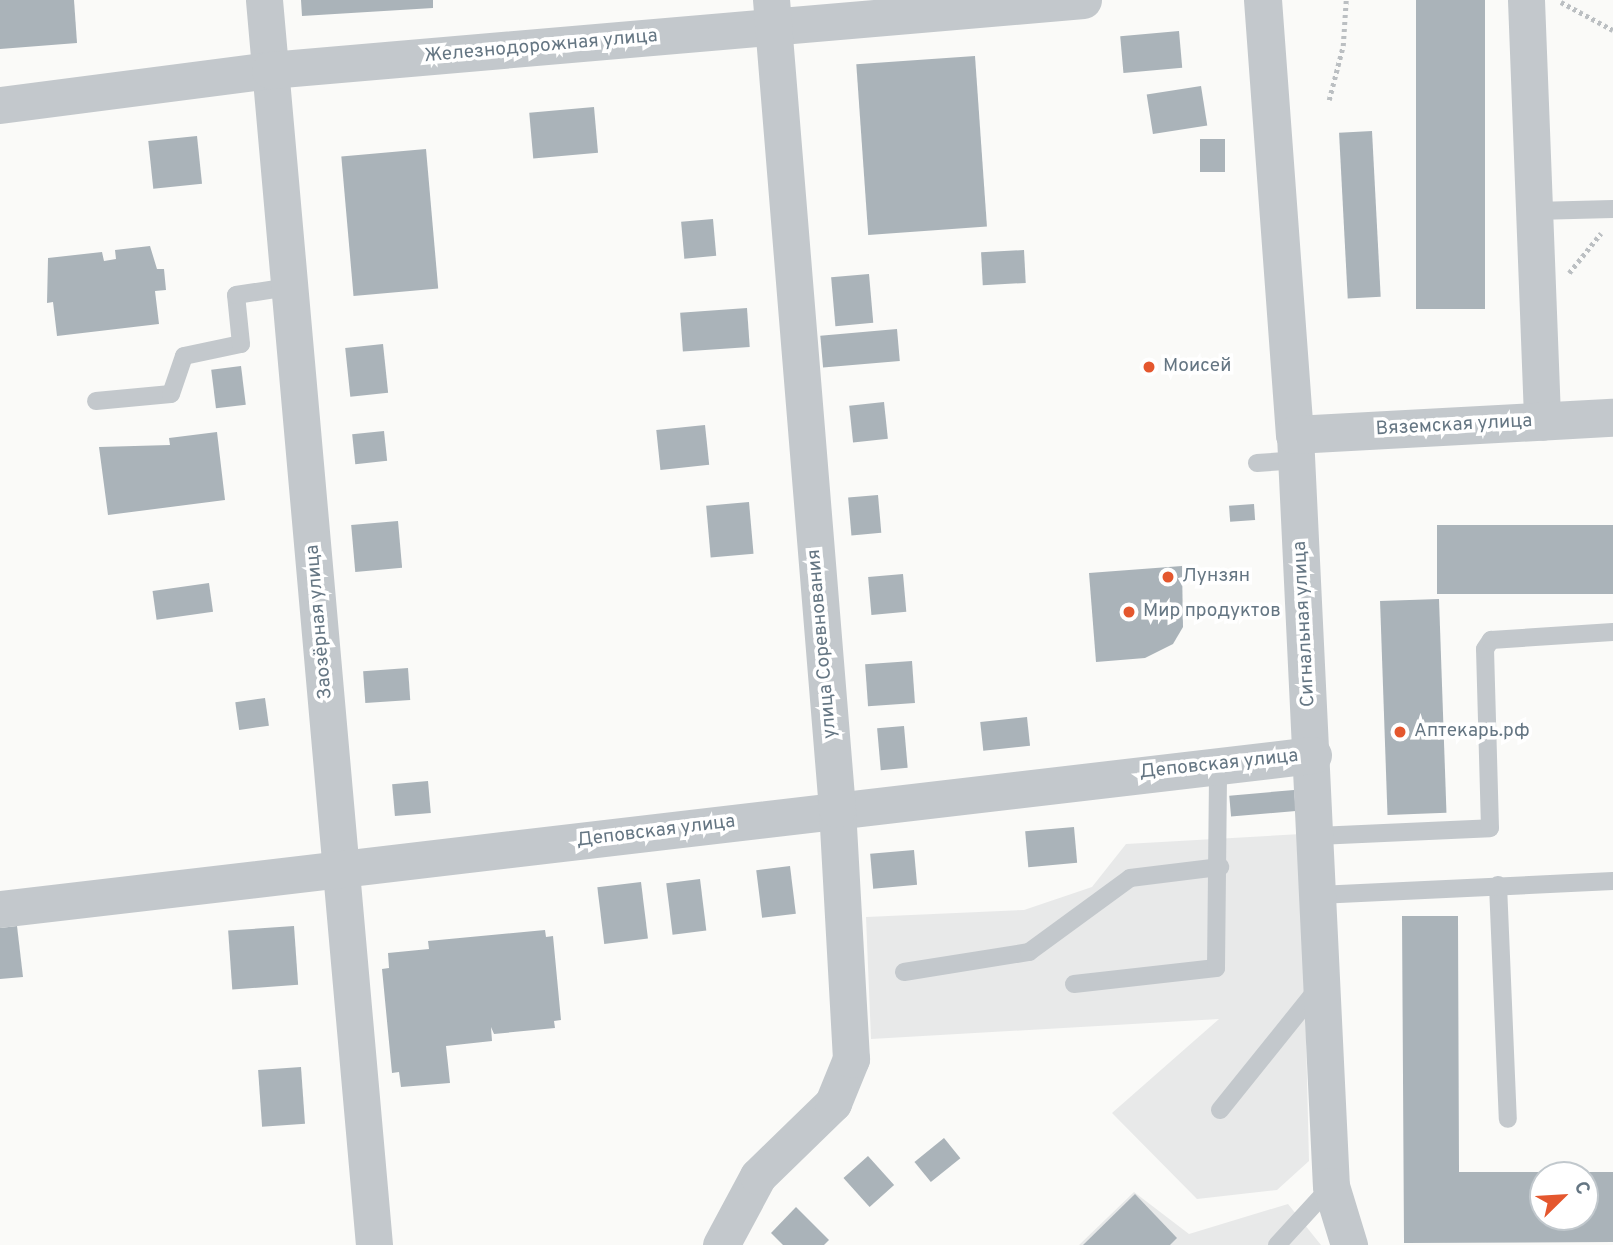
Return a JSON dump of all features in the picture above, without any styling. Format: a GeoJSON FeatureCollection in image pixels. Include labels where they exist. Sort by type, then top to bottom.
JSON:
{"type":"FeatureCollection","features":[{"type":"Feature","properties":{"kind":"street","name":"Заозёрная улица"},"geometry":{"type":"LineString","coordinates":[[264,0],[374,1245]]}},
{"type":"Feature","properties":{"kind":"street","name":"Железнодорожная улица"},"geometry":{"type":"LineString","coordinates":[[0,105],[772,13],[1083,0]]}},
{"type":"Feature","properties":{"kind":"street","name":"Сигнальная улица"},"geometry":{"type":"LineString","coordinates":[[1263,0],[1296,447],[1317,836],[1331,1186],[1349,1245]]}},
{"type":"Feature","properties":{"kind":"street"},"geometry":{"type":"LineString","coordinates":[[1526,0],[1542,422]]}},
{"type":"Feature","properties":{"kind":"street","name":"улица Соревнования"},"geometry":{"type":"LineString","coordinates":[[721,1245],[758,1176],[833,1103],[851,1059],[837,809],[772,13]]}},
{"type":"Feature","properties":{"kind":"street","name":"Вяземская улица"},"geometry":{"type":"LineString","coordinates":[[1296,447],[1542,422],[1613,418]]}},
{"type":"Feature","properties":{"kind":"street","name":"Деповская улица"},"geometry":{"type":"LineString","coordinates":[[0,909],[342,873],[837,809],[1313,755]]}},
{"type":"Feature","properties":{"kind":"lane"},"geometry":{"type":"LineString","coordinates":[[1534,211],[1613,209]]}},
{"type":"Feature","properties":{"kind":"lane"},"geometry":{"type":"LineString","coordinates":[[96,401],[171,394],[184,356],[242,344],[236,295],[289,287]]}},
{"type":"Feature","properties":{"kind":"lane"},"geometry":{"type":"LineString","coordinates":[[1257,463],[1296,447]]}},
{"type":"Feature","properties":{"kind":"lane"},"geometry":{"type":"LineString","coordinates":[[1317,836],[1490,828],[1485,649],[1491,640],[1613,632]]}},
{"type":"Feature","properties":{"kind":"lane"},"geometry":{"type":"LineString","coordinates":[[1074,984],[1216,968],[1220,867],[1218,765]]}},
{"type":"Feature","properties":{"kind":"lane"},"geometry":{"type":"LineString","coordinates":[[904,972],[1029,952],[1130,878],[1220,867]]}},
{"type":"Feature","properties":{"kind":"lane"},"geometry":{"type":"LineString","coordinates":[[1318,895],[1613,881]]}},
{"type":"Feature","properties":{"kind":"lane"},"geometry":{"type":"LineString","coordinates":[[1498,885],[1508,1119]]}},
{"type":"Feature","properties":{"kind":"lane"},"geometry":{"type":"LineString","coordinates":[[1220,1110],[1323,983]]}},
{"type":"Feature","properties":{"kind":"lane"},"geometry":{"type":"LineString","coordinates":[[1277,1245],[1331,1186]]}},
{"type":"Feature","properties":{"kind":"path"},"geometry":{"type":"LineString","coordinates":[[1329,100],[1343,46],[1346,0]]}},
{"type":"Feature","properties":{"kind":"path"},"geometry":{"type":"LineString","coordinates":[[1557,0],[1613,30]]}},
{"type":"Feature","properties":{"kind":"path"},"geometry":{"type":"LineString","coordinates":[[1539,313],[1605,228]]}},
{"type":"Feature","properties":{"kind":"shaded area"},"geometry":{"type":"Polygon","coordinates":[[[1301,834],[1309,1161],[1277,1190],[1197,1199],[1112,1113],[1219,1019],[871,1039],[866,917],[1024,910],[1092,887],[1126,844],[1301,834]]]}},
{"type":"Feature","properties":{"kind":"shaded area"},"geometry":{"type":"Polygon","coordinates":[[[1134,1192],[1189,1234],[1288,1204],[1321,1245],[1079,1245],[1134,1192]]]}},
{"type":"Feature","properties":{"kind":"building"},"geometry":{"type":"Polygon","coordinates":[[[0,0],[74,0],[77,43],[0,49],[0,0]]]}},
{"type":"Feature","properties":{"kind":"building"},"geometry":{"type":"Polygon","coordinates":[[[301,0],[433,0],[433,8],[302,16],[301,0]]]}},
{"type":"Feature","properties":{"kind":"building"},"geometry":{"type":"Polygon","coordinates":[[[1416,0],[1485,0],[1485,309],[1416,309],[1416,0]]]}},
{"type":"Feature","properties":{"kind":"building"},"geometry":{"type":"Polygon","coordinates":[[[1179,31],[1182,68],[1123,73],[1120,36],[1179,31]]]}},
{"type":"Feature","properties":{"kind":"building"},"geometry":{"type":"Polygon","coordinates":[[[975,56],[987,227],[868,235],[856,64],[975,56]]]}},
{"type":"Feature","properties":{"kind":"building"},"geometry":{"type":"Polygon","coordinates":[[[1201,86],[1207,126],[1153,134],[1147,95],[1201,86]]]}},
{"type":"Feature","properties":{"kind":"building"},"geometry":{"type":"Polygon","coordinates":[[[594,107],[598,153],[533,158],[529,113],[594,107]]]}},
{"type":"Feature","properties":{"kind":"building"},"geometry":{"type":"Polygon","coordinates":[[[1372,131],[1381,297],[1348,298],[1339,133],[1372,131]]]}},
{"type":"Feature","properties":{"kind":"building"},"geometry":{"type":"Polygon","coordinates":[[[197,136],[202,184],[153,189],[148,141],[197,136]]]}},
{"type":"Feature","properties":{"kind":"building"},"geometry":{"type":"Polygon","coordinates":[[[1200,139],[1225,139],[1225,172],[1200,172],[1200,139]]]}},
{"type":"Feature","properties":{"kind":"building"},"geometry":{"type":"Polygon","coordinates":[[[426,149],[438,288],[354,296],[341,156],[426,149]]]}},
{"type":"Feature","properties":{"kind":"building"},"geometry":{"type":"Polygon","coordinates":[[[713,219],[716,256],[684,259],[681,222],[713,219]]]}},
{"type":"Feature","properties":{"kind":"building"},"geometry":{"type":"Polygon","coordinates":[[[150,246],[157,269],[164,269],[166,290],[155,291],[159,324],[57,336],[53,302],[47,303],[48,258],[102,252],[104,261],[116,259],[115,250],[150,246]]]}},
{"type":"Feature","properties":{"kind":"building"},"geometry":{"type":"Polygon","coordinates":[[[1024,250],[1026,283],[983,285],[981,252],[1024,250]]]}},
{"type":"Feature","properties":{"kind":"building"},"geometry":{"type":"Polygon","coordinates":[[[869,274],[873,323],[835,326],[831,277],[869,274]]]}},
{"type":"Feature","properties":{"kind":"building"},"geometry":{"type":"Polygon","coordinates":[[[747,308],[750,347],[683,352],[680,313],[747,308]]]}},
{"type":"Feature","properties":{"kind":"building"},"geometry":{"type":"Polygon","coordinates":[[[897,329],[900,361],[823,368],[820,336],[897,329]]]}},
{"type":"Feature","properties":{"kind":"building"},"geometry":{"type":"Polygon","coordinates":[[[383,344],[388,393],[350,397],[345,348],[383,344]]]}},
{"type":"Feature","properties":{"kind":"building"},"geometry":{"type":"Polygon","coordinates":[[[241,366],[246,405],[216,408],[211,370],[241,366]]]}},
{"type":"Feature","properties":{"kind":"building"},"geometry":{"type":"Polygon","coordinates":[[[884,402],[888,439],[853,442],[849,406],[884,402]]]}},
{"type":"Feature","properties":{"kind":"building"},"geometry":{"type":"Polygon","coordinates":[[[705,425],[709,465],[660,470],[656,430],[705,425]]]}},
{"type":"Feature","properties":{"kind":"building"},"geometry":{"type":"Polygon","coordinates":[[[384,431],[387,461],[355,464],[352,434],[384,431]]]}},
{"type":"Feature","properties":{"kind":"building"},"geometry":{"type":"Polygon","coordinates":[[[217,432],[225,500],[108,515],[99,447],[170,445],[169,438],[217,432]]]}},
{"type":"Feature","properties":{"kind":"building"},"geometry":{"type":"Polygon","coordinates":[[[878,495],[881,533],[851,535],[848,498],[878,495]]]}},
{"type":"Feature","properties":{"kind":"building"},"geometry":{"type":"Polygon","coordinates":[[[749,502],[754,554],[711,558],[706,506],[749,502]]]}},
{"type":"Feature","properties":{"kind":"building"},"geometry":{"type":"Polygon","coordinates":[[[1254,504],[1255,520],[1230,522],[1229,506],[1254,504]]]}},
{"type":"Feature","properties":{"kind":"building"},"geometry":{"type":"Polygon","coordinates":[[[398,521],[402,568],[355,572],[351,525],[398,521]]]}},
{"type":"Feature","properties":{"kind":"building"},"geometry":{"type":"Polygon","coordinates":[[[1437,525],[1613,525],[1613,594],[1437,594],[1437,525]]]}},
{"type":"Feature","properties":{"kind":"building"},"geometry":{"type":"Polygon","coordinates":[[[1182,566],[1183,627],[1173,644],[1145,658],[1096,662],[1089,573],[1182,566]]]}},
{"type":"Feature","properties":{"kind":"building"},"geometry":{"type":"Polygon","coordinates":[[[903,574],[906,612],[871,615],[868,577],[903,574]]]}},
{"type":"Feature","properties":{"kind":"building"},"geometry":{"type":"Polygon","coordinates":[[[209,583],[213,612],[157,620],[153,591],[209,583]]]}},
{"type":"Feature","properties":{"kind":"building"},"geometry":{"type":"Polygon","coordinates":[[[1439,599],[1446,813],[1388,815],[1380,601],[1439,599]]]}},
{"type":"Feature","properties":{"kind":"building"},"geometry":{"type":"Polygon","coordinates":[[[912,661],[915,703],[868,706],[865,664],[912,661]]]}},
{"type":"Feature","properties":{"kind":"building"},"geometry":{"type":"Polygon","coordinates":[[[408,668],[410,700],[365,703],[363,671],[408,668]]]}},
{"type":"Feature","properties":{"kind":"building"},"geometry":{"type":"Polygon","coordinates":[[[265,698],[269,726],[239,730],[235,702],[265,698]]]}},
{"type":"Feature","properties":{"kind":"building"},"geometry":{"type":"Polygon","coordinates":[[[1027,717],[1030,746],[983,751],[980,722],[1027,717]]]}},
{"type":"Feature","properties":{"kind":"building"},"geometry":{"type":"Polygon","coordinates":[[[904,726],[908,768],[881,770],[877,728],[904,726]]]}},
{"type":"Feature","properties":{"kind":"building"},"geometry":{"type":"Polygon","coordinates":[[[428,781],[431,813],[395,816],[392,784],[428,781]]]}},
{"type":"Feature","properties":{"kind":"building"},"geometry":{"type":"Polygon","coordinates":[[[1294,790],[1296,811],[1231,817],[1229,796],[1294,790]]]}},
{"type":"Feature","properties":{"kind":"building"},"geometry":{"type":"Polygon","coordinates":[[[1074,827],[1077,863],[1028,867],[1025,831],[1074,827]]]}},
{"type":"Feature","properties":{"kind":"building"},"geometry":{"type":"Polygon","coordinates":[[[914,850],[917,885],[873,889],[870,854],[914,850]]]}},
{"type":"Feature","properties":{"kind":"building"},"geometry":{"type":"Polygon","coordinates":[[[790,866],[796,914],[762,918],[756,870],[790,866]]]}},
{"type":"Feature","properties":{"kind":"building"},"geometry":{"type":"Polygon","coordinates":[[[700,879],[706,931],[673,935],[666,883],[700,879]]]}},
{"type":"Feature","properties":{"kind":"building"},"geometry":{"type":"Polygon","coordinates":[[[641,882],[648,939],[604,944],[597,887],[641,882]]]}},
{"type":"Feature","properties":{"kind":"building"},"geometry":{"type":"Polygon","coordinates":[[[1402,916],[1458,916],[1459,1172],[1529,1172],[1529,1231],[1599,1231],[1599,1172],[1613,1172],[1613,1242],[1404,1243],[1402,916]]]}},
{"type":"Feature","properties":{"kind":"building"},"geometry":{"type":"Polygon","coordinates":[[[17,926],[23,977],[0,979],[0,928],[17,926]]]}},
{"type":"Feature","properties":{"kind":"building"},"geometry":{"type":"Polygon","coordinates":[[[294,926],[298,985],[232,989],[228,931],[294,926]]]}},
{"type":"Feature","properties":{"kind":"building"},"geometry":{"type":"Polygon","coordinates":[[[545,930],[546,937],[553,936],[561,1020],[554,1021],[555,1028],[494,1034],[491,1027],[492,1041],[446,1046],[450,1083],[401,1087],[399,1072],[392,1073],[382,969],[389,968],[388,953],[429,949],[428,941],[545,930]]]}},
{"type":"Feature","properties":{"kind":"building"},"geometry":{"type":"Polygon","coordinates":[[[301,1067],[305,1124],[262,1127],[258,1070],[301,1067]]]}},
{"type":"Feature","properties":{"kind":"building"},"geometry":{"type":"Polygon","coordinates":[[[944,1138],[960,1158],[931,1182],[914,1162],[944,1138]]]}},
{"type":"Feature","properties":{"kind":"building"},"geometry":{"type":"Polygon","coordinates":[[[868,1156],[894,1185],[870,1207],[843,1178],[868,1156]]]}},
{"type":"Feature","properties":{"kind":"building"},"geometry":{"type":"Polygon","coordinates":[[[1135,1194],[1177,1238],[1170,1245],[1083,1245],[1135,1194]]]}},
{"type":"Feature","properties":{"kind":"building"},"geometry":{"type":"Polygon","coordinates":[[[796,1207],[829,1240],[824,1245],[783,1245],[771,1233],[796,1207]]]}},
{"type":"Feature","properties":{"kind":"place","name":"Моисей"},"geometry":{"type":"Point","coordinates":[1149,367]}},
{"type":"Feature","properties":{"kind":"place","name":"Лунзян"},"geometry":{"type":"Point","coordinates":[1168,577]}},
{"type":"Feature","properties":{"kind":"place","name":"Мир продуктов"},"geometry":{"type":"Point","coordinates":[1129,612]}},
{"type":"Feature","properties":{"kind":"place","name":"Аптекарь.рф"},"geometry":{"type":"Point","coordinates":[1400,732]}}]}
